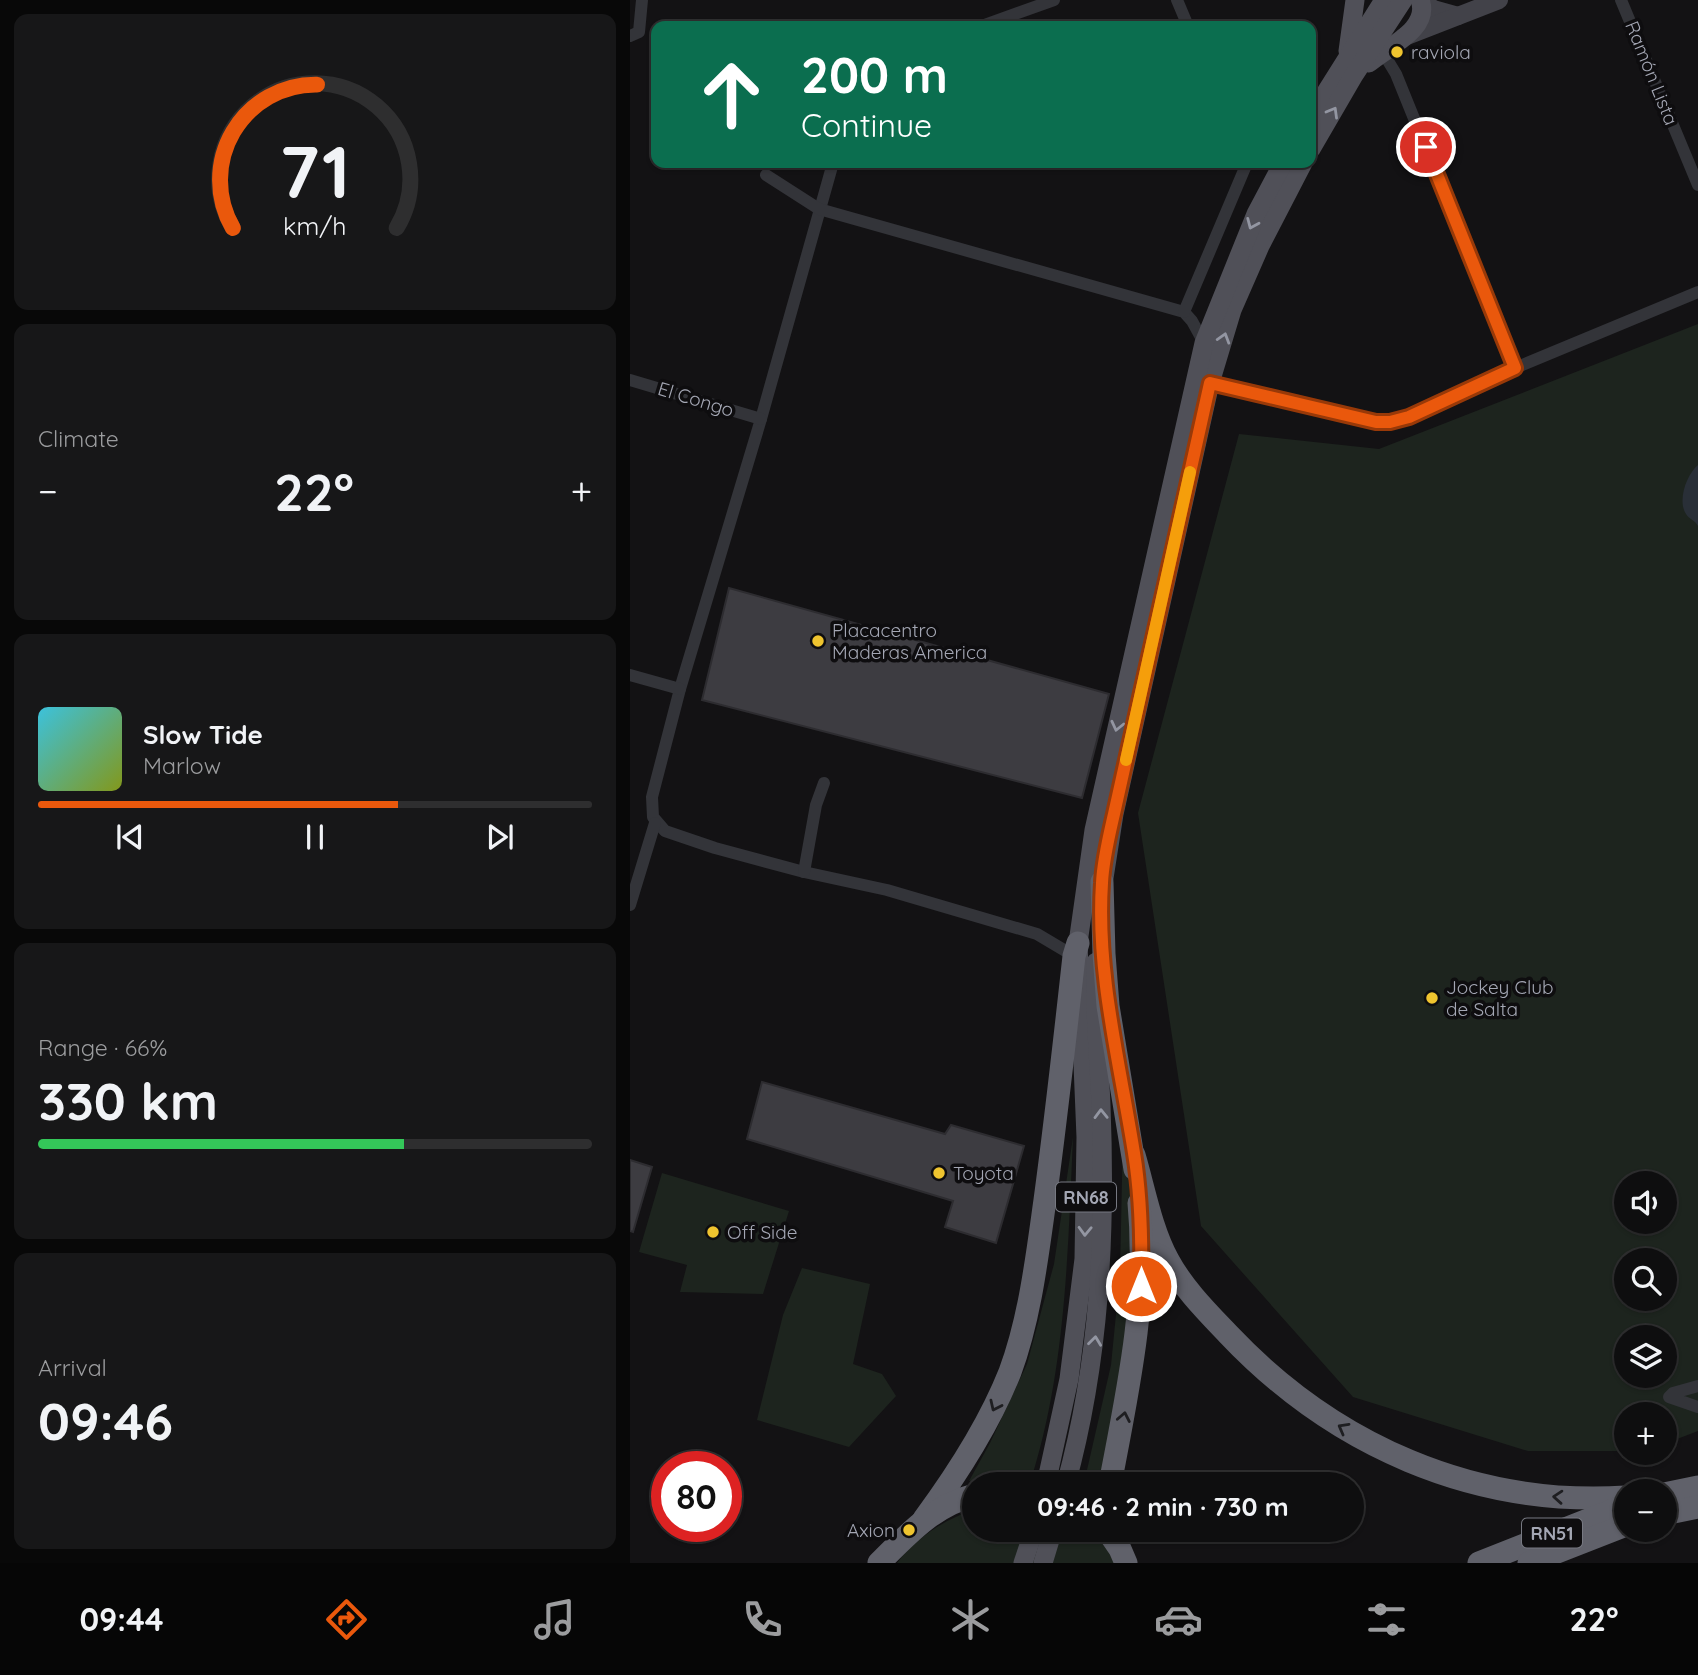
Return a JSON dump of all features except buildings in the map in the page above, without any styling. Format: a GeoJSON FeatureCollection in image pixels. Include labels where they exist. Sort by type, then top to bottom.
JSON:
{"type":"FeatureCollection","features":[{"type":"Feature","properties":{"kind":"highway","name":"RN68"},"geometry":{"type":"LineString","coordinates":[[1102,882],[1108,1006],[1134,1155],[1140,1227],[1141,1286],[1131,1375],[1112,1472]]}},
{"type":"Feature","properties":{"kind":"highway","name":"RN68"},"geometry":{"type":"LineString","coordinates":[[879,1563],[924,1518],[949,1486],[979,1438],[1010,1371],[1019,1343],[1039,1244],[1076,950]]}},
{"type":"Feature","properties":{"kind":"highway"},"geometry":{"type":"LineString","coordinates":[[1134,1155],[1163,1251],[1177,1273],[1235,1341],[1310,1408],[1379,1447],[1426,1469],[1451,1477],[1511,1492],[1576,1498],[1614,1497]]}},
{"type":"Feature","properties":{"kind":"highway"},"geometry":{"type":"LineString","coordinates":[[1677,1495],[1698,1487]]}},
{"type":"Feature","properties":{"kind":"highway","name":"RN68"},"geometry":{"type":"LineString","coordinates":[[924,1518],[962,1499]]}},
{"type":"Feature","properties":{"kind":"highway"},"geometry":{"type":"LineString","coordinates":[[1677,1502],[1698,1507]]}},
{"type":"Feature","properties":{"kind":"highway","name":"RN51"},"geometry":{"type":"LineString","coordinates":[[1479,1563],[1614,1509]]}},
{"type":"Feature","properties":{"kind":"highway","name":"RN51"},"geometry":{"type":"LineString","coordinates":[[1529,1563],[1614,1530]]}},
{"type":"Feature","properties":{"kind":"main road"},"geometry":{"type":"LineString","coordinates":[[1316,139],[1384,0]]}},
{"type":"Feature","properties":{"kind":"main road"},"geometry":{"type":"LineString","coordinates":[[1319,94],[1351,66],[1403,0]]}},
{"type":"Feature","properties":{"kind":"main road"},"geometry":{"type":"LineString","coordinates":[[1351,66],[1382,51],[1419,23],[1423,9],[1421,0]]}},
{"type":"Feature","properties":{"kind":"main road"},"geometry":{"type":"LineString","coordinates":[[1351,66],[1356,6]]}},
{"type":"Feature","properties":{"kind":"main road","name":"RN68"},"geometry":{"type":"LineString","coordinates":[[1065,1472],[1069,1379],[1084,1259],[1086,1137],[1076,950],[1082,905],[1100,801],[1205,343],[1256,214],[1280,168]]}},
{"type":"Feature","properties":{"kind":"main road","name":"RN68"},"geometry":{"type":"LineString","coordinates":[[1053,1472],[1064,1453],[1090,1373],[1102,1253],[1101,1104],[1095,990],[1102,882],[1114,814],[1210,383],[1233,310],[1265,236],[1300,168]]}},
{"type":"Feature","properties":{"kind":"main road"},"geometry":{"type":"LineString","coordinates":[[1023,1563],[1030,1542]]}},
{"type":"Feature","properties":{"kind":"main road"},"geometry":{"type":"LineString","coordinates":[[1043,1563],[1049,1542]]}},
{"type":"Feature","properties":{"kind":"street"},"geometry":{"type":"LineString","coordinates":[[630,36],[639,32],[642,0]]}},
{"type":"Feature","properties":{"kind":"street"},"geometry":{"type":"LineString","coordinates":[[996,21],[1054,0]]}},
{"type":"Feature","properties":{"kind":"street"},"geometry":{"type":"LineString","coordinates":[[1177,0],[1186,21]]}},
{"type":"Feature","properties":{"kind":"street"},"geometry":{"type":"LineString","coordinates":[[1421,0],[1433,9],[1458,16]]}},
{"type":"Feature","properties":{"kind":"street"},"geometry":{"type":"LineString","coordinates":[[1402,38],[1499,0]]}},
{"type":"Feature","properties":{"kind":"street","name":"Ramón Lista"},"geometry":{"type":"LineString","coordinates":[[1621,0],[1698,185]]}},
{"type":"Feature","properties":{"kind":"street"},"geometry":{"type":"LineString","coordinates":[[1382,51],[1396,74],[1515,368]]}},
{"type":"Feature","properties":{"kind":"street"},"geometry":{"type":"LineString","coordinates":[[831,168],[761,419],[680,689],[652,797],[653,817],[665,831],[677,836],[804,872],[887,890],[1037,934],[1076,950]]}},
{"type":"Feature","properties":{"kind":"street"},"geometry":{"type":"LineString","coordinates":[[1237,168],[1240,177]]}},
{"type":"Feature","properties":{"kind":"street"},"geometry":{"type":"LineString","coordinates":[[1184,312],[1244,168]]}},
{"type":"Feature","properties":{"kind":"street"},"geometry":{"type":"LineString","coordinates":[[766,175],[819,209],[1184,312],[1205,343]]}},
{"type":"Feature","properties":{"kind":"street"},"geometry":{"type":"LineString","coordinates":[[1210,383],[1376,422],[1390,422],[1409,417],[1515,368],[1698,292]]}},
{"type":"Feature","properties":{"kind":"street","name":"El Congo"},"geometry":{"type":"LineString","coordinates":[[630,380],[761,419]]}},
{"type":"Feature","properties":{"kind":"street"},"geometry":{"type":"LineString","coordinates":[[630,675],[680,689]]}},
{"type":"Feature","properties":{"kind":"street"},"geometry":{"type":"LineString","coordinates":[[804,872],[816,805],[824,783]]}},
{"type":"Feature","properties":{"kind":"street"},"geometry":{"type":"LineString","coordinates":[[630,905],[656,823]]}},
{"type":"Feature","properties":{"kind":"street"},"geometry":{"type":"LineString","coordinates":[[1698,1386],[1673,1393],[1669,1397],[1698,1407]]}},
{"type":"Feature","properties":{"kind":"shaded area","name":"Jockey Club de Salta"},"geometry":{"type":"Polygon","coordinates":[[[1698,324],[1698,1431],[1677,1439],[1677,1402],[1614,1402],[1614,1451],[1528,1451],[1353,1397],[1201,1226],[1138,813],[1239,434],[1379,449],[1698,324]]]}},
{"type":"Feature","properties":{"kind":"shaded area"},"geometry":{"type":"Polygon","coordinates":[[[1698,465],[1698,526],[1683,508],[1683,495],[1687,481],[1698,465]]]}},
{"type":"Feature","properties":{"kind":"shaded area"},"geometry":{"type":"Polygon","coordinates":[[[1123,1131],[1133,1251],[1129,1341],[1123,1384],[1102,1472],[1092,1472],[1087,1470],[1111,1365],[1120,1274],[1123,1131]]]}},
{"type":"Feature","properties":{"kind":"shaded area"},"geometry":{"type":"Polygon","coordinates":[[[1073,1137],[1064,1306],[1052,1391],[1033,1472],[974,1472],[1027,1364],[1054,1264],[1073,1137]]]}},
{"type":"Feature","properties":{"kind":"shaded area","name":"Off Side"},"geometry":{"type":"Polygon","coordinates":[[[662,1173],[789,1211],[763,1294],[680,1292],[687,1265],[639,1252],[662,1173]]]}},
{"type":"Feature","properties":{"kind":"shaded area"},"geometry":{"type":"Polygon","coordinates":[[[802,1268],[870,1284],[853,1364],[882,1374],[896,1396],[849,1447],[757,1420],[783,1315],[802,1268]]]}},
{"type":"Feature","properties":{"kind":"shaded area"},"geometry":{"type":"Polygon","coordinates":[[[962,1514],[962,1542],[1104,1542],[1116,1563],[897,1563],[913,1545],[962,1514]]]}},
{"type":"Feature","properties":{"kind":"slow traffic"},"geometry":{"type":"LineString","coordinates":[[1126,760],[1190,472]]}},
{"type":"Feature","properties":{"kind":"place","name":"raviola"},"geometry":{"type":"Point","coordinates":[1397,52]}},
{"type":"Feature","properties":{"kind":"place","name":"Placacentro Maderas America"},"geometry":{"type":"Point","coordinates":[818,641]}},
{"type":"Feature","properties":{"kind":"place","name":"Jockey Club de Salta"},"geometry":{"type":"Point","coordinates":[1432,998]}},
{"type":"Feature","properties":{"kind":"place","name":"Toyota"},"geometry":{"type":"Point","coordinates":[939,1173]}},
{"type":"Feature","properties":{"kind":"place","name":"Off Side"},"geometry":{"type":"Point","coordinates":[713,1232]}},
{"type":"Feature","properties":{"kind":"place","name":"Axion"},"geometry":{"type":"Point","coordinates":[909,1530]}},
{"type":"Feature","properties":{"kind":"route"},"geometry":{"type":"LineString","coordinates":[[1141,1286],[1142,1250],[1134,1155],[1108,1006],[1102,882],[1114,814],[1210,383],[1376,422],[1390,422],[1409,417],[1515,368],[1426,147]]}}]}
